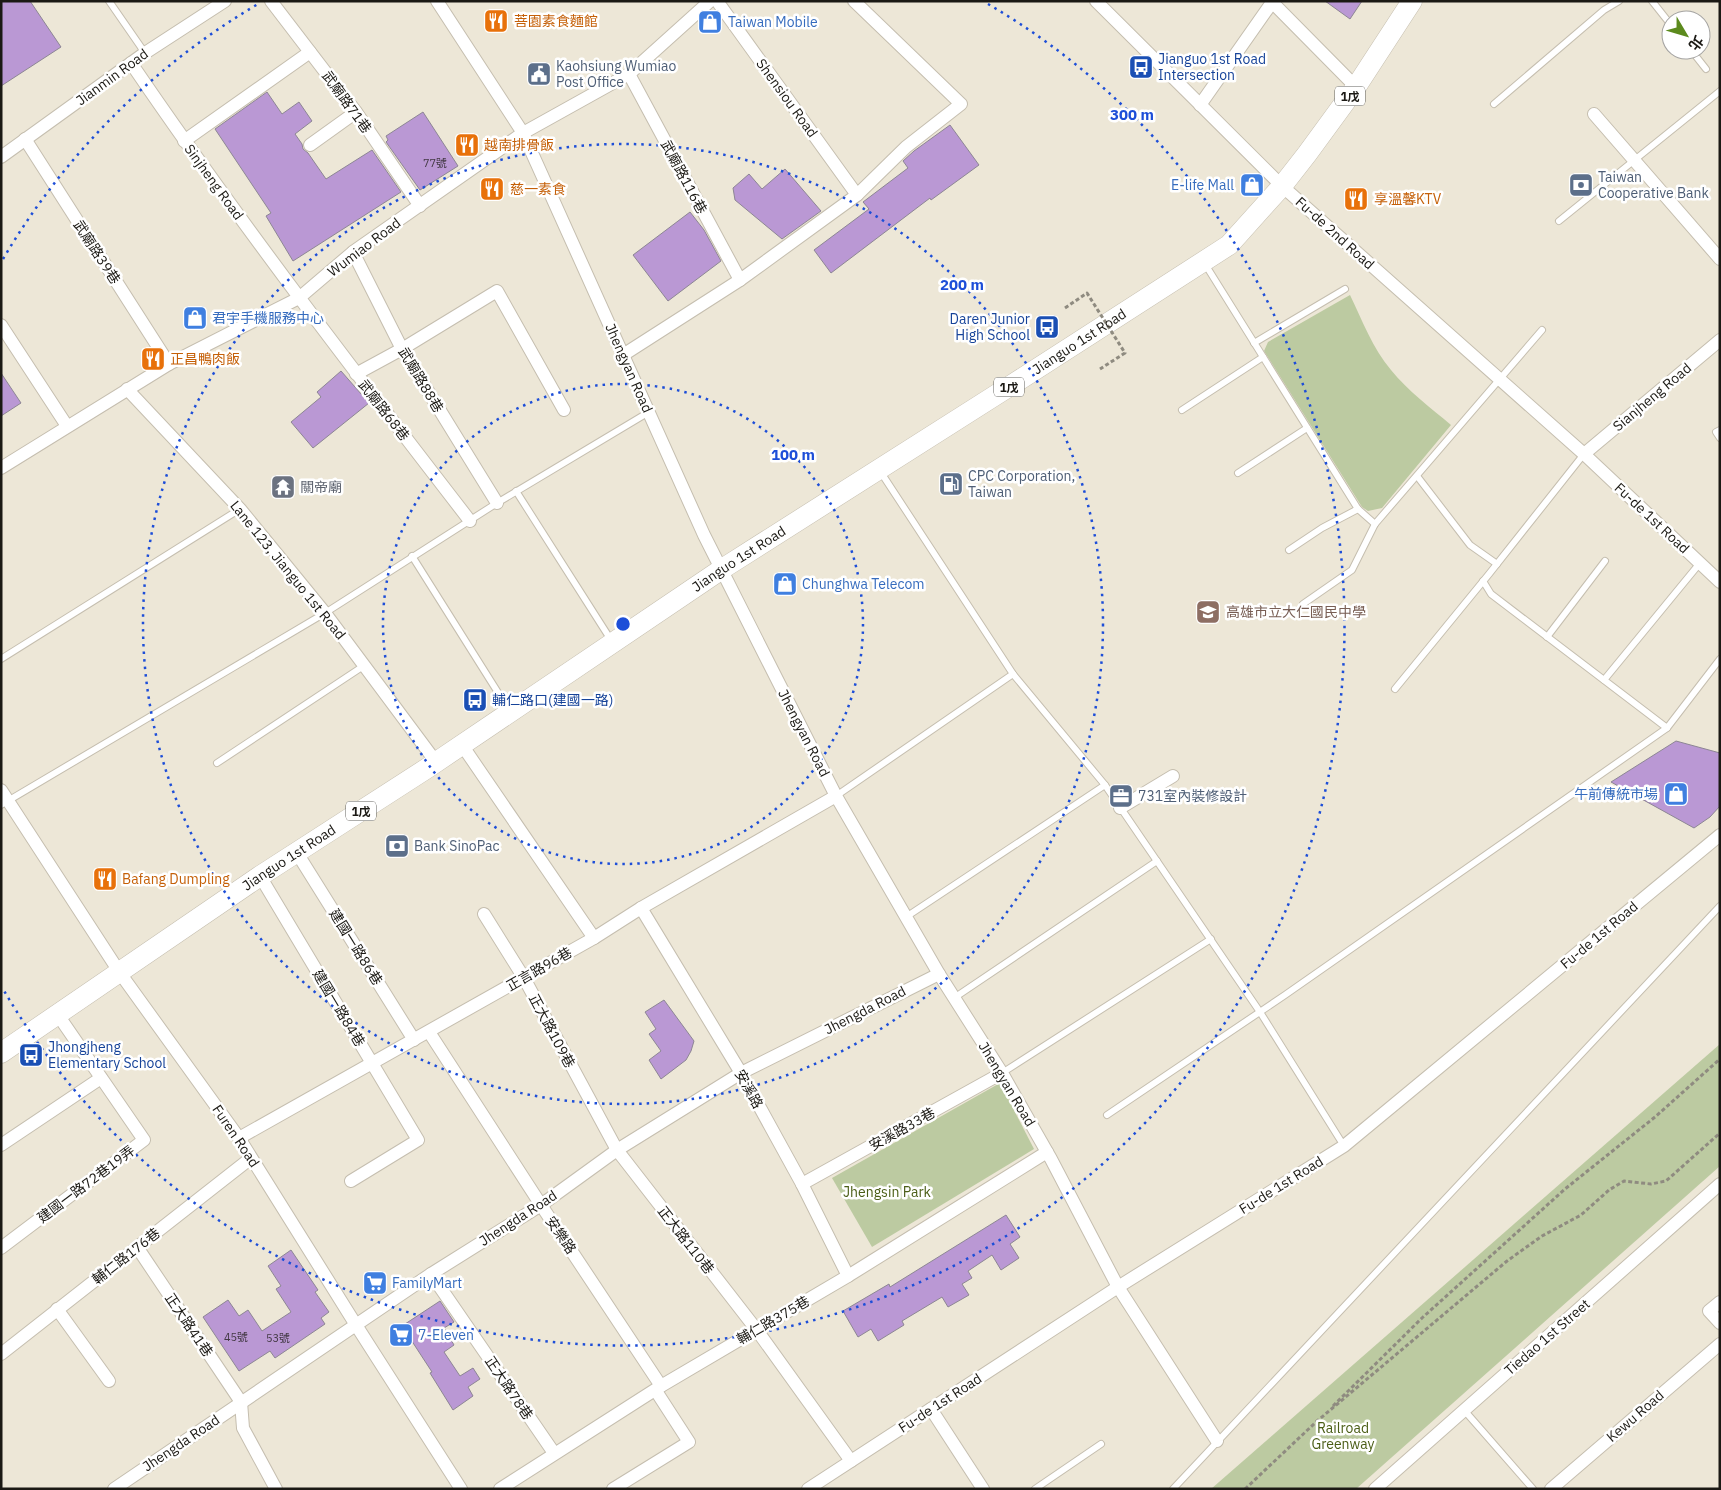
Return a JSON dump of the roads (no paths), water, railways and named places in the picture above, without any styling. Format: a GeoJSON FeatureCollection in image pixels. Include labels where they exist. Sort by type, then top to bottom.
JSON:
{"type":"FeatureCollection","features":[{"type":"Feature","properties":{"kind":"main road","name":"Jianguo 1st Road"},"geometry":{"type":"LineString","coordinates":[[1,1053],[260,876],[462,745],[722,569],[1229,245],[1282,186],[1356,87],[1412,1]]}},
{"type":"Feature","properties":{"kind":"street","name":"Jianmin Road"},"geometry":{"type":"LineString","coordinates":[[1,157],[145,53],[225,1]]}},
{"type":"Feature","properties":{"kind":"street","name":"武廟路71巷"},"geometry":{"type":"LineString","coordinates":[[271,1],[356,112],[420,206]]}},
{"type":"Feature","properties":{"kind":"street","name":"Jhengyan Road"},"geometry":{"type":"LineString","coordinates":[[437,1],[523,133],[704,535],[836,796],[938,974],[1002,1073],[1047,1152],[1118,1287],[1217,1441]]}},
{"type":"Feature","properties":{"kind":"street","name":"Wumiao Road"},"geometry":{"type":"LineString","coordinates":[[1,468],[169,364],[299,298],[353,252],[523,133],[629,74],[710,1]]}},
{"type":"Feature","properties":{"kind":"street","name":"Shensiou Road"},"geometry":{"type":"LineString","coordinates":[[717,1],[857,195]]}},
{"type":"Feature","properties":{"kind":"street"},"geometry":{"type":"LineString","coordinates":[[624,355],[740,280],[857,195],[906,147],[961,104],[854,1]]}},
{"type":"Feature","properties":{"kind":"street","name":"Fu-de 2nd Road"},"geometry":{"type":"LineString","coordinates":[[1096,1],[1282,186],[1584,454]]}},
{"type":"Feature","properties":{"kind":"street"},"geometry":{"type":"LineString","coordinates":[[1200,105],[1272,2],[1356,87]]}},
{"type":"Feature","properties":{"kind":"street"},"geometry":{"type":"LineString","coordinates":[[184,141],[310,52]]}},
{"type":"Feature","properties":{"kind":"street","name":"Sinjheng Road"},"geometry":{"type":"LineString","coordinates":[[131,64],[184,141],[299,298]]}},
{"type":"Feature","properties":{"kind":"street","name":"武廟路116巷"},"geometry":{"type":"LineString","coordinates":[[629,74],[740,280]]}},
{"type":"Feature","properties":{"kind":"street"},"geometry":{"type":"LineString","coordinates":[[310,145],[356,112]]}},
{"type":"Feature","properties":{"kind":"street"},"geometry":{"type":"LineString","coordinates":[[1594,114],[1720,259]]}},
{"type":"Feature","properties":{"kind":"street","name":"武廟路39巷"},"geometry":{"type":"LineString","coordinates":[[25,140],[169,364]]}},
{"type":"Feature","properties":{"kind":"street","name":"武廟路88巷"},"geometry":{"type":"LineString","coordinates":[[353,252],[402,349],[497,503]]}},
{"type":"Feature","properties":{"kind":"street"},"geometry":{"type":"LineString","coordinates":[[356,374],[402,349],[497,291],[564,410]]}},
{"type":"Feature","properties":{"kind":"street","name":"武廟路68巷"},"geometry":{"type":"LineString","coordinates":[[299,298],[470,521]]}},
{"type":"Feature","properties":{"kind":"street"},"geometry":{"type":"LineString","coordinates":[[1,325],[67,426]]}},
{"type":"Feature","properties":{"kind":"street","name":"Sianjheng Road"},"geometry":{"type":"LineString","coordinates":[[1584,454],[1720,340]]}},
{"type":"Feature","properties":{"kind":"street","name":"Lane 123, Jianguo 1st Road"},"geometry":{"type":"LineString","coordinates":[[127,389],[240,509],[325,613],[436,762]]}},
{"type":"Feature","properties":{"kind":"street","name":"Fu-de 1st Road"},"geometry":{"type":"LineString","coordinates":[[1584,454],[1720,582]]}},
{"type":"Feature","properties":{"kind":"street"},"geometry":{"type":"LineString","coordinates":[[462,745],[594,938]]}},
{"type":"Feature","properties":{"kind":"street"},"geometry":{"type":"LineString","coordinates":[[1120,808],[1173,776]]}},
{"type":"Feature","properties":{"kind":"street","name":"正言路96巷"},"geometry":{"type":"LineString","coordinates":[[239,1138],[594,938],[641,908],[836,796]]}},
{"type":"Feature","properties":{"kind":"street","name":"Furen Road"},"geometry":{"type":"LineString","coordinates":[[4,798],[120,973],[239,1138],[356,1326],[462,1489]]}},
{"type":"Feature","properties":{"kind":"street","name":"Fu-de 1st Road"},"geometry":{"type":"LineString","coordinates":[[808,1489],[1118,1287],[1344,1146],[1720,835]]}},
{"type":"Feature","properties":{"kind":"street","name":"建國一路86巷"},"geometry":{"type":"LineString","coordinates":[[297,853],[414,1040]]}},
{"type":"Feature","properties":{"kind":"street","name":"建國一路84巷"},"geometry":{"type":"LineString","coordinates":[[260,876],[418,1140],[351,1181]]}},
{"type":"Feature","properties":{"kind":"street","name":"安溪路"},"geometry":{"type":"LineString","coordinates":[[641,908],[740,1073],[802,1184],[848,1276]]}},
{"type":"Feature","properties":{"kind":"street","name":"正大路109巷"},"geometry":{"type":"LineString","coordinates":[[484,914],[524,978],[617,1150]]}},
{"type":"Feature","properties":{"kind":"street","name":"Jhengda Road"},"geometry":{"type":"LineString","coordinates":[[114,1489],[431,1274],[541,1204],[617,1150],[740,1073],[938,974]]}},
{"type":"Feature","properties":{"kind":"street","name":"建國一路72巷19弄"},"geometry":{"type":"LineString","coordinates":[[1,1248],[144,1140],[58,1015]]}},
{"type":"Feature","properties":{"kind":"street","name":"安樂路"},"geometry":{"type":"LineString","coordinates":[[429,1032],[659,1388],[689,1442],[613,1489]]}},
{"type":"Feature","properties":{"kind":"street","name":"安溪路33巷"},"geometry":{"type":"LineString","coordinates":[[802,1184],[1002,1073]]}},
{"type":"Feature","properties":{"kind":"street"},"geometry":{"type":"LineString","coordinates":[[1,1145],[102,1078]]}},
{"type":"Feature","properties":{"kind":"street","name":"正大路110巷"},"geometry":{"type":"LineString","coordinates":[[617,1150],[756,1330],[851,1461]]}},
{"type":"Feature","properties":{"kind":"street","name":"輔仁路375巷"},"geometry":{"type":"LineString","coordinates":[[500,1489],[659,1388],[848,1276],[1047,1152]]}},
{"type":"Feature","properties":{"kind":"street","name":"輔仁路176巷"},"geometry":{"type":"LineString","coordinates":[[1,1354],[251,1158]]}},
{"type":"Feature","properties":{"kind":"street","name":"Tiedao 1st Street"},"geometry":{"type":"LineString","coordinates":[[1374,1489],[1720,1184]]}},
{"type":"Feature","properties":{"kind":"street","name":"正大路41巷"},"geometry":{"type":"LineString","coordinates":[[137,1247],[241,1402]]}},
{"type":"Feature","properties":{"kind":"street","name":"正大路78巷"},"geometry":{"type":"LineString","coordinates":[[431,1274],[554,1453]]}},
{"type":"Feature","properties":{"kind":"street"},"geometry":{"type":"LineString","coordinates":[[1720,1302],[1709,1311],[1720,1323]]}},
{"type":"Feature","properties":{"kind":"street"},"geometry":{"type":"LineString","coordinates":[[57,1309],[110,1381]]}},
{"type":"Feature","properties":{"kind":"street","name":"Kewu Road"},"geometry":{"type":"LineString","coordinates":[[1551,1489],[1720,1344]]}},
{"type":"Feature","properties":{"kind":"street"},"geometry":{"type":"LineString","coordinates":[[241,1402],[242,1428],[276,1489]]}},
{"type":"Feature","properties":{"kind":"street"},"geometry":{"type":"LineString","coordinates":[[931,1409],[983,1489]]}},
{"type":"Feature","properties":{"kind":"lane"},"geometry":{"type":"LineString","coordinates":[[109,1],[145,53]]}},
{"type":"Feature","properties":{"kind":"lane"},"geometry":{"type":"LineString","coordinates":[[1494,104],[1604,10],[1619,1]]}},
{"type":"Feature","properties":{"kind":"lane"},"geometry":{"type":"LineString","coordinates":[[1652,1],[1661,12]]}},
{"type":"Feature","properties":{"kind":"lane"},"geometry":{"type":"LineString","coordinates":[[1699,60],[1706,69]]}},
{"type":"Feature","properties":{"kind":"lane"},"geometry":{"type":"LineString","coordinates":[[1559,221],[1720,91]]}},
{"type":"Feature","properties":{"kind":"lane"},"geometry":{"type":"LineString","coordinates":[[1203,261],[1358,509],[1376,524]]}},
{"type":"Feature","properties":{"kind":"lane"},"geometry":{"type":"LineString","coordinates":[[1254,343],[1345,289]]}},
{"type":"Feature","properties":{"kind":"lane"},"geometry":{"type":"LineString","coordinates":[[1303,604],[1352,570],[1376,524],[1542,330]]}},
{"type":"Feature","properties":{"kind":"lane"},"geometry":{"type":"LineString","coordinates":[[1182,410],[1263,357]]}},
{"type":"Feature","properties":{"kind":"lane"},"geometry":{"type":"LineString","coordinates":[[4,798],[325,613],[497,503],[649,412]]}},
{"type":"Feature","properties":{"kind":"lane"},"geometry":{"type":"LineString","coordinates":[[1238,473],[1307,428]]}},
{"type":"Feature","properties":{"kind":"lane"},"geometry":{"type":"LineString","coordinates":[[1720,430],[1716,432],[1720,438]]}},
{"type":"Feature","properties":{"kind":"lane"},"geometry":{"type":"LineString","coordinates":[[1395,689],[1584,454]]}},
{"type":"Feature","properties":{"kind":"lane"},"geometry":{"type":"LineString","coordinates":[[879,470],[1013,674],[1105,785],[1211,939],[1260,1012],[1344,1146]]}},
{"type":"Feature","properties":{"kind":"lane"},"geometry":{"type":"LineString","coordinates":[[1417,476],[1470,545],[1497,564]]}},
{"type":"Feature","properties":{"kind":"lane"},"geometry":{"type":"LineString","coordinates":[[516,492],[613,643]]}},
{"type":"Feature","properties":{"kind":"lane"},"geometry":{"type":"LineString","coordinates":[[1,659],[240,509]]}},
{"type":"Feature","properties":{"kind":"lane"},"geometry":{"type":"LineString","coordinates":[[1289,550],[1322,528],[1358,509]]}},
{"type":"Feature","properties":{"kind":"lane"},"geometry":{"type":"LineString","coordinates":[[412,556],[510,712]]}},
{"type":"Feature","properties":{"kind":"lane"},"geometry":{"type":"LineString","coordinates":[[1547,637],[1605,561]]}},
{"type":"Feature","properties":{"kind":"lane"},"geometry":{"type":"LineString","coordinates":[[1604,680],[1700,563]]}},
{"type":"Feature","properties":{"kind":"lane"},"geometry":{"type":"LineString","coordinates":[[1483,581],[1491,594],[1667,728]]}},
{"type":"Feature","properties":{"kind":"lane"},"geometry":{"type":"LineString","coordinates":[[1107,1115],[1260,1012],[1667,728],[1720,659]]}},
{"type":"Feature","properties":{"kind":"lane"},"geometry":{"type":"LineString","coordinates":[[217,762],[364,665]]}},
{"type":"Feature","properties":{"kind":"lane"},"geometry":{"type":"LineString","coordinates":[[836,796],[1013,674]]}},
{"type":"Feature","properties":{"kind":"lane"},"geometry":{"type":"LineString","coordinates":[[906,918],[1105,785]]}},
{"type":"Feature","properties":{"kind":"lane"},"geometry":{"type":"LineString","coordinates":[[954,998],[1157,861]]}},
{"type":"Feature","properties":{"kind":"lane"},"geometry":{"type":"LineString","coordinates":[[1173,1489],[1720,906]]}},
{"type":"Feature","properties":{"kind":"lane"},"geometry":{"type":"LineString","coordinates":[[1002,1073],[1211,939]]}},
{"type":"Feature","properties":{"kind":"lane"},"geometry":{"type":"LineString","coordinates":[[1464,1410],[1533,1489]]}},
{"type":"Feature","properties":{"kind":"lane"},"geometry":{"type":"LineString","coordinates":[[1035,1489],[1101,1444]]}},
{"type":"Feature","properties":{"kind":"place","name":"菩園素食麵館"},"geometry":{"type":"Point","coordinates":[496,21]}},
{"type":"Feature","properties":{"kind":"place","name":"Taiwan Mobile"},"geometry":{"type":"Point","coordinates":[710,22]}},
{"type":"Feature","properties":{"kind":"place","name":"Jianguo 1st Road Intersection"},"geometry":{"type":"Point","coordinates":[1141,67]}},
{"type":"Feature","properties":{"kind":"place","name":"Kaohsiung Wumiao Post Office"},"geometry":{"type":"Point","coordinates":[539,74]}},
{"type":"Feature","properties":{"kind":"place","name":"越南排骨飯"},"geometry":{"type":"Point","coordinates":[467,145]}},
{"type":"Feature","properties":{"kind":"place","name":"E-life Mall"},"geometry":{"type":"Point","coordinates":[1252,185]}},
{"type":"Feature","properties":{"kind":"place","name":"Taiwan Cooperative Bank"},"geometry":{"type":"Point","coordinates":[1581,185]}},
{"type":"Feature","properties":{"kind":"place","name":"慈一素食"},"geometry":{"type":"Point","coordinates":[492,189]}},
{"type":"Feature","properties":{"kind":"place","name":"享溫馨KTV"},"geometry":{"type":"Point","coordinates":[1356,199]}},
{"type":"Feature","properties":{"kind":"place","name":"君宇手機服務中心"},"geometry":{"type":"Point","coordinates":[195,318]}},
{"type":"Feature","properties":{"kind":"place","name":"Daren Junior High School"},"geometry":{"type":"Point","coordinates":[1047,327]}},
{"type":"Feature","properties":{"kind":"place","name":"正昌鴨肉飯"},"geometry":{"type":"Point","coordinates":[153,359]}},
{"type":"Feature","properties":{"kind":"place","name":"CPC Corporation, Taiwan"},"geometry":{"type":"Point","coordinates":[951,484]}},
{"type":"Feature","properties":{"kind":"place","name":"關帝廟"},"geometry":{"type":"Point","coordinates":[283,487]}},
{"type":"Feature","properties":{"kind":"place","name":"Chunghwa Telecom"},"geometry":{"type":"Point","coordinates":[785,584]}},
{"type":"Feature","properties":{"kind":"place","name":"高雄市立大仁國民中學"},"geometry":{"type":"Point","coordinates":[1208,612]}},
{"type":"Feature","properties":{"kind":"place","name":"輔仁路口(建國一路)"},"geometry":{"type":"Point","coordinates":[475,700]}},
{"type":"Feature","properties":{"kind":"place","name":"午前傳統市場"},"geometry":{"type":"Point","coordinates":[1676,794]}},
{"type":"Feature","properties":{"kind":"place","name":"731室內裝修設計"},"geometry":{"type":"Point","coordinates":[1121,796]}},
{"type":"Feature","properties":{"kind":"place","name":"Bank SinoPac"},"geometry":{"type":"Point","coordinates":[397,846]}},
{"type":"Feature","properties":{"kind":"place","name":"Bafang Dumpling"},"geometry":{"type":"Point","coordinates":[105,879]}},
{"type":"Feature","properties":{"kind":"place","name":"Jhongjheng Elementary School"},"geometry":{"type":"Point","coordinates":[31,1055]}},
{"type":"Feature","properties":{"kind":"place","name":"FamilyMart"},"geometry":{"type":"Point","coordinates":[375,1283]}},
{"type":"Feature","properties":{"kind":"place","name":"7-Eleven"},"geometry":{"type":"Point","coordinates":[401,1335]}},
{"type":"Feature","properties":{"kind":"park label","name":"Jhengsin Park"},"geometry":{"type":"Point","coordinates":[887,1192]}},
{"type":"Feature","properties":{"kind":"park label","name":"Railroad Greenway"},"geometry":{"type":"Point","coordinates":[1343,1436]}}]}
